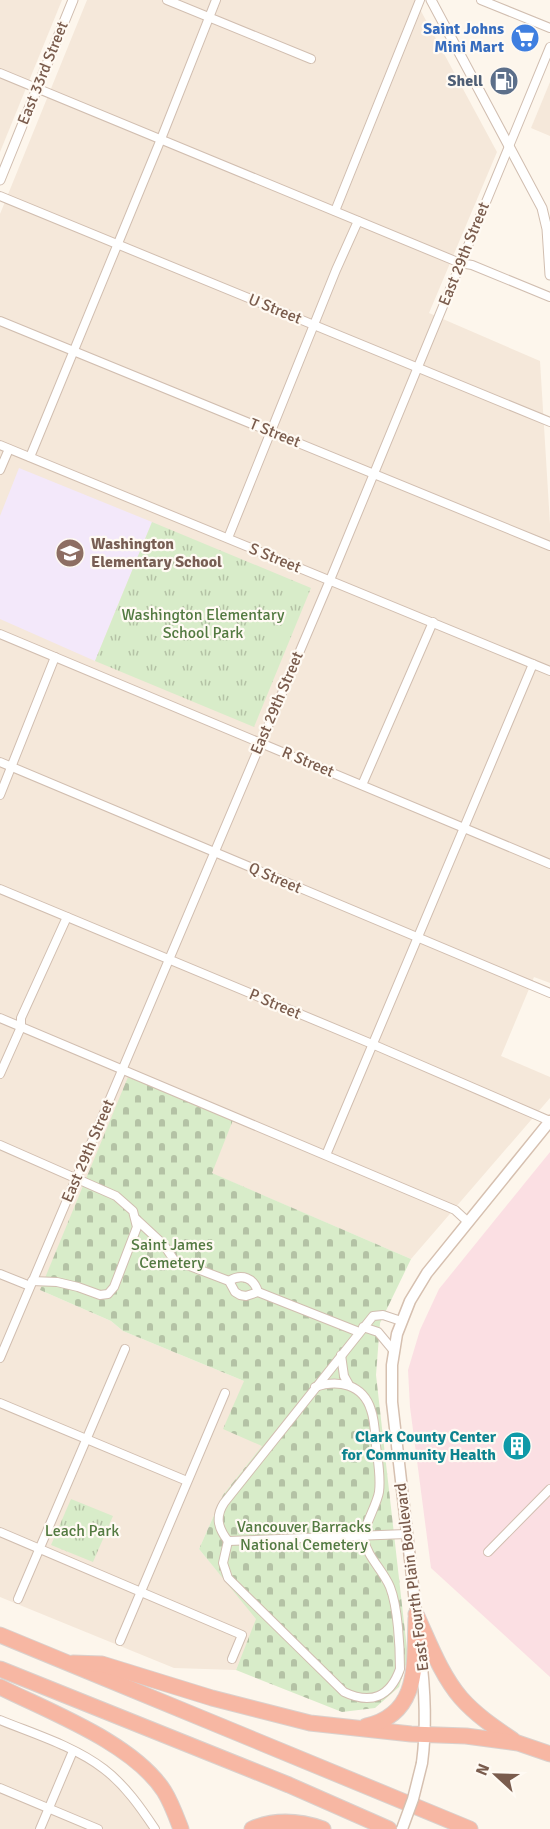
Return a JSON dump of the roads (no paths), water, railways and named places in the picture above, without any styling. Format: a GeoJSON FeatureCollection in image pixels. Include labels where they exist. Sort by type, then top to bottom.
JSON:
{"type":"FeatureCollection","features":[{"type":"Feature","properties":{"kind":"highway"},"geometry":{"type":"LineString","coordinates":[[357,1727],[376,1724],[395,1713],[408,1695],[413,1678],[416,1614]]}},
{"type":"Feature","properties":{"kind":"highway"},"geometry":{"type":"LineString","coordinates":[[416,1614],[433,1652],[460,1697],[488,1724],[518,1743]]}},
{"type":"Feature","properties":{"kind":"highway"},"geometry":{"type":"LineString","coordinates":[[0,1635],[470,1829]]}},
{"type":"Feature","properties":{"kind":"highway"},"geometry":{"type":"LineString","coordinates":[[64,1663],[102,1664],[154,1681],[310,1723],[466,1736],[518,1743],[550,1754]]}},
{"type":"Feature","properties":{"kind":"highway"},"geometry":{"type":"LineString","coordinates":[[0,1669],[289,1785],[389,1829]]}},
{"type":"Feature","properties":{"kind":"highway"},"geometry":{"type":"LineString","coordinates":[[0,1687],[108,1741],[132,1757],[163,1790],[181,1829]]}},
{"type":"Feature","properties":{"kind":"highway"},"geometry":{"type":"LineString","coordinates":[[252,1829],[282,1822],[311,1825],[323,1829]]}},
{"type":"Feature","properties":{"kind":"main road","name":"East Fourth Plain Boulevard"},"geometry":{"type":"LineString","coordinates":[[402,1829],[413,1799],[422,1763],[426,1695],[393,1409],[393,1350],[401,1320],[420,1283],[550,1121]]}},
{"type":"Feature","properties":{"kind":"street","name":"East 33rd Street"},"geometry":{"type":"LineString","coordinates":[[0,180],[73,0]]}},
{"type":"Feature","properties":{"kind":"street"},"geometry":{"type":"LineString","coordinates":[[167,0],[311,59]]}},
{"type":"Feature","properties":{"kind":"street"},"geometry":{"type":"LineString","coordinates":[[30,457],[216,0]]}},
{"type":"Feature","properties":{"kind":"street"},"geometry":{"type":"LineString","coordinates":[[335,211],[420,0]]}},
{"type":"Feature","properties":{"kind":"street"},"geometry":{"type":"LineString","coordinates":[[431,0],[508,146],[547,214],[550,275]]}},
{"type":"Feature","properties":{"kind":"street"},"geometry":{"type":"LineString","coordinates":[[481,0],[550,28]]}},
{"type":"Feature","properties":{"kind":"street","name":"East 29th Street"},"geometry":{"type":"LineString","coordinates":[[0,1358],[330,580],[550,47]]}},
{"type":"Feature","properties":{"kind":"street"},"geometry":{"type":"LineString","coordinates":[[0,73],[460,263],[472,265],[550,297]]}},
{"type":"Feature","properties":{"kind":"street","name":"U Street"},"geometry":{"type":"LineString","coordinates":[[0,196],[550,422]]}},
{"type":"Feature","properties":{"kind":"street"},"geometry":{"type":"LineString","coordinates":[[228,538],[358,221]]}},
{"type":"Feature","properties":{"kind":"street","name":"T Street"},"geometry":{"type":"LineString","coordinates":[[0,321],[550,546]]}},
{"type":"Feature","properties":{"kind":"street","name":"S Street"},"geometry":{"type":"LineString","coordinates":[[0,445],[550,671]]}},
{"type":"Feature","properties":{"kind":"street"},"geometry":{"type":"LineString","coordinates":[[0,470],[9,448]]}},
{"type":"Feature","properties":{"kind":"street"},"geometry":{"type":"LineString","coordinates":[[362,785],[433,622]]}},
{"type":"Feature","properties":{"kind":"street","name":"R Street"},"geometry":{"type":"LineString","coordinates":[[0,634],[550,864]]}},
{"type":"Feature","properties":{"kind":"street"},"geometry":{"type":"LineString","coordinates":[[0,795],[56,657]]}},
{"type":"Feature","properties":{"kind":"street"},"geometry":{"type":"LineString","coordinates":[[326,1155],[533,664]]}},
{"type":"Feature","properties":{"kind":"street","name":"Q Street"},"geometry":{"type":"LineString","coordinates":[[0,762],[550,993]]}},
{"type":"Feature","properties":{"kind":"street","name":"P Street"},"geometry":{"type":"LineString","coordinates":[[0,889],[550,1121]]}},
{"type":"Feature","properties":{"kind":"street"},"geometry":{"type":"LineString","coordinates":[[0,1074],[21,1027],[21,1018],[67,917]]}},
{"type":"Feature","properties":{"kind":"street"},"geometry":{"type":"LineString","coordinates":[[0,1018],[455,1210],[468,1221]]}},
{"type":"Feature","properties":{"kind":"street"},"geometry":{"type":"LineString","coordinates":[[0,1146],[77,1177],[116,1196],[127,1204],[136,1219],[164,1245],[174,1260],[229,1281],[239,1277],[249,1279],[254,1282],[258,1292]]}},
{"type":"Feature","properties":{"kind":"street"},"geometry":{"type":"LineString","coordinates":[[0,1274],[31,1284],[57,1282],[100,1295],[108,1294],[114,1287],[135,1236],[136,1219]]}},
{"type":"Feature","properties":{"kind":"street"},"geometry":{"type":"LineString","coordinates":[[229,1281],[231,1287],[240,1295],[246,1296],[258,1292],[361,1330],[370,1328],[378,1332],[393,1350]]}},
{"type":"Feature","properties":{"kind":"street"},"geometry":{"type":"LineString","coordinates":[[315,1387],[338,1382],[349,1385],[367,1400],[372,1411],[380,1474],[375,1506],[363,1536],[367,1550],[385,1577],[393,1598],[400,1669],[389,1690],[367,1699],[355,1698],[344,1692],[228,1578],[224,1563],[228,1541],[218,1526],[219,1510],[315,1387],[341,1354],[375,1315],[401,1320]]}},
{"type":"Feature","properties":{"kind":"street"},"geometry":{"type":"LineString","coordinates":[[18,1599],[125,1349]]}},
{"type":"Feature","properties":{"kind":"street"},"geometry":{"type":"LineString","coordinates":[[341,1354],[341,1365],[349,1385]]}},
{"type":"Feature","properties":{"kind":"street"},"geometry":{"type":"LineString","coordinates":[[120,1641],[225,1393]]}},
{"type":"Feature","properties":{"kind":"street"},"geometry":{"type":"LineString","coordinates":[[0,1403],[187,1482]]}},
{"type":"Feature","properties":{"kind":"street"},"geometry":{"type":"LineString","coordinates":[[488,1552],[550,1489]]}},
{"type":"Feature","properties":{"kind":"street"},"geometry":{"type":"LineString","coordinates":[[0,1533],[242,1635],[232,1659]]}},
{"type":"Feature","properties":{"kind":"street"},"geometry":{"type":"LineString","coordinates":[[228,1541],[406,1534]]}},
{"type":"Feature","properties":{"kind":"street"},"geometry":{"type":"LineString","coordinates":[[0,1720],[73,1751],[104,1768],[121,1784],[155,1829]]}},
{"type":"Feature","properties":{"kind":"street"},"geometry":{"type":"LineString","coordinates":[[40,1829],[73,1751]]}},
{"type":"Feature","properties":{"kind":"street"},"geometry":{"type":"LineString","coordinates":[[0,1788],[98,1829]]}},
{"type":"Feature","properties":{"kind":"place","name":"Saint Johns Mini Mart"},"geometry":{"type":"Point","coordinates":[525,38]}},
{"type":"Feature","properties":{"kind":"place","name":"Shell"},"geometry":{"type":"Point","coordinates":[504,81]}},
{"type":"Feature","properties":{"kind":"place","name":"Washington Elementary School"},"geometry":{"type":"Point","coordinates":[70,553]}},
{"type":"Feature","properties":{"kind":"place","name":"Clark County Center for Community Health"},"geometry":{"type":"Point","coordinates":[517,1446]}},
{"type":"Feature","properties":{"kind":"park label","name":"Washington Elementary School Park"},"geometry":{"type":"Point","coordinates":[203,624]}},
{"type":"Feature","properties":{"kind":"park label","name":"Saint James Cemetery"},"geometry":{"type":"Point","coordinates":[172,1254]}},
{"type":"Feature","properties":{"kind":"park label","name":"Leach Park"},"geometry":{"type":"Point","coordinates":[82,1531]}},
{"type":"Feature","properties":{"kind":"park label","name":"Vancouver Barracks National Cemetery"},"geometry":{"type":"Point","coordinates":[304,1536]}}]}
